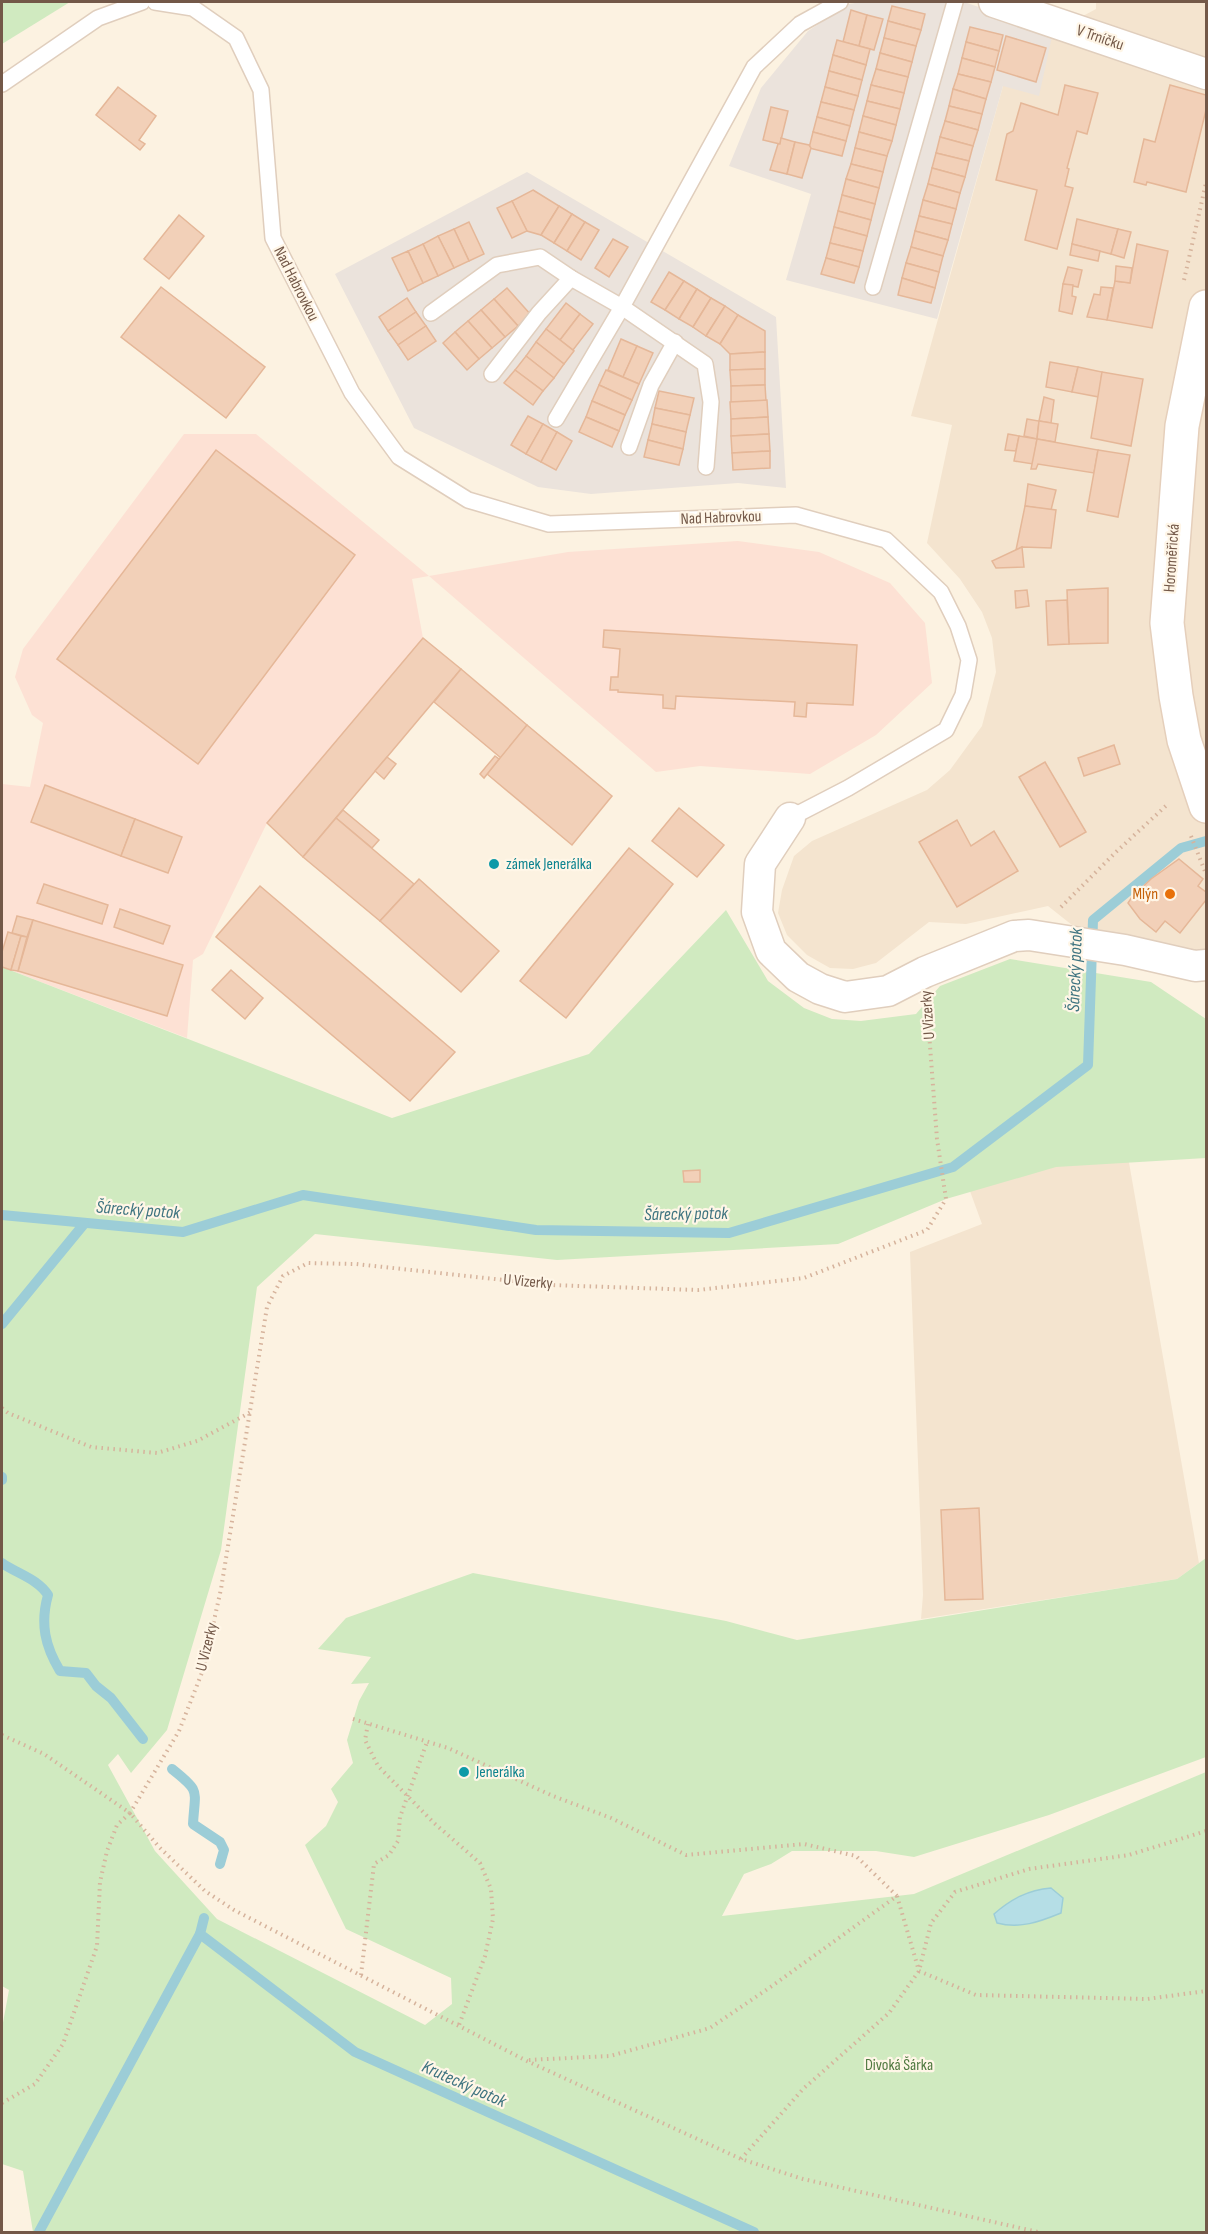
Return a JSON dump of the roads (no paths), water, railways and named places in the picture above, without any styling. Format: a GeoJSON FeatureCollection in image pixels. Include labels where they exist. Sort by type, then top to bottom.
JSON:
{"type":"FeatureCollection","features":[{"type":"Feature","properties":{"kind":"main road","name":"Horoměřická"},"geometry":{"type":"LineString","coordinates":[[1206,307],[1182,426],[1167,623],[1184,740],[1206,806]]}},
{"type":"Feature","properties":{"kind":"street","name":"V Trníčku"},"geometry":{"type":"LineString","coordinates":[[994,2],[1206,74]]}},
{"type":"Feature","properties":{"kind":"street","name":"Nad Habrovkou"},"geometry":{"type":"LineString","coordinates":[[790,818],[760,864],[757,912],[771,951],[798,977],[820,989],[845,997],[888,991],[925,972]]}},
{"type":"Feature","properties":{"kind":"street","name":"U Vizerky"},"geometry":{"type":"LineString","coordinates":[[925,972],[1014,936],[1029,935],[1111,947],[1195,966],[1206,965]]}},
{"type":"Feature","properties":{"kind":"lane"},"geometry":{"type":"LineString","coordinates":[[2,84],[98,18],[142,2]]}},
{"type":"Feature","properties":{"kind":"lane","name":"Nad Habrovkou"},"geometry":{"type":"LineString","coordinates":[[155,2],[193,8],[236,38],[261,90],[273,238],[352,393],[399,457],[468,500],[549,524],[796,515],[886,540],[941,592],[958,626],[969,660],[963,695],[946,730],[848,788],[790,818]]}},
{"type":"Feature","properties":{"kind":"lane"},"geometry":{"type":"LineString","coordinates":[[556,419],[622,307],[754,68],[800,24],[840,2]]}},
{"type":"Feature","properties":{"kind":"lane"},"geometry":{"type":"LineString","coordinates":[[873,287],[955,2]]}},
{"type":"Feature","properties":{"kind":"lane"},"geometry":{"type":"LineString","coordinates":[[431,312],[497,265],[540,257],[622,307],[705,364],[711,402],[706,467]]}},
{"type":"Feature","properties":{"kind":"lane"},"geometry":{"type":"LineString","coordinates":[[492,374],[539,313],[571,278]]}},
{"type":"Feature","properties":{"kind":"lane"},"geometry":{"type":"LineString","coordinates":[[629,447],[651,385],[675,342]]}},
{"type":"Feature","properties":{"kind":"water"},"geometry":{"type":"Polygon","coordinates":[[[1051,1888],[1063,1898],[1061,1913],[1029,1924],[997,1923],[994,1914],[1007,1904],[1027,1893],[1051,1888]]]}},
{"type":"Feature","properties":{"kind":"waterway","name":"Šárecký potok"},"geometry":{"type":"LineString","coordinates":[[2,1215],[183,1232],[303,1195],[536,1230],[729,1233],[953,1167],[1088,1065],[1093,920],[1181,848],[1206,841]]}},
{"type":"Feature","properties":{"kind":"waterway","name":"Krutecký potok"},"geometry":{"type":"LineString","coordinates":[[2,1324],[84,1224]]}},
{"type":"Feature","properties":{"kind":"waterway","name":"Krutecký potok"},"geometry":{"type":"LineString","coordinates":[[2,1563],[33,1581],[48,1595],[44,1616],[45,1634],[60,1671],[86,1673],[96,1686],[111,1698],[143,1739]]}},
{"type":"Feature","properties":{"kind":"waterway","name":"Krutecký potok"},"geometry":{"type":"LineString","coordinates":[[172,1769],[188,1782],[194,1792],[193,1824],[220,1842],[224,1850],[220,1864]]}},
{"type":"Feature","properties":{"kind":"waterway","name":"Krutecký potok"},"geometry":{"type":"LineString","coordinates":[[204,1918],[200,1934],[355,2052],[754,2232]]}},
{"type":"Feature","properties":{"kind":"waterway"},"geometry":{"type":"LineString","coordinates":[[39,2232],[200,1934]]}},
{"type":"Feature","properties":{"kind":"place","name":"zámek Jenerálka"},"geometry":{"type":"Point","coordinates":[494,864]}},
{"type":"Feature","properties":{"kind":"place","name":"Mlýn"},"geometry":{"type":"Point","coordinates":[1170,894]}},
{"type":"Feature","properties":{"kind":"place","name":"Jenerálka"},"geometry":{"type":"Point","coordinates":[464,1772]}},
{"type":"Feature","properties":{"kind":"park label","name":"Divoká Šárka"},"geometry":{"type":"Point","coordinates":[899,2065]}}]}
